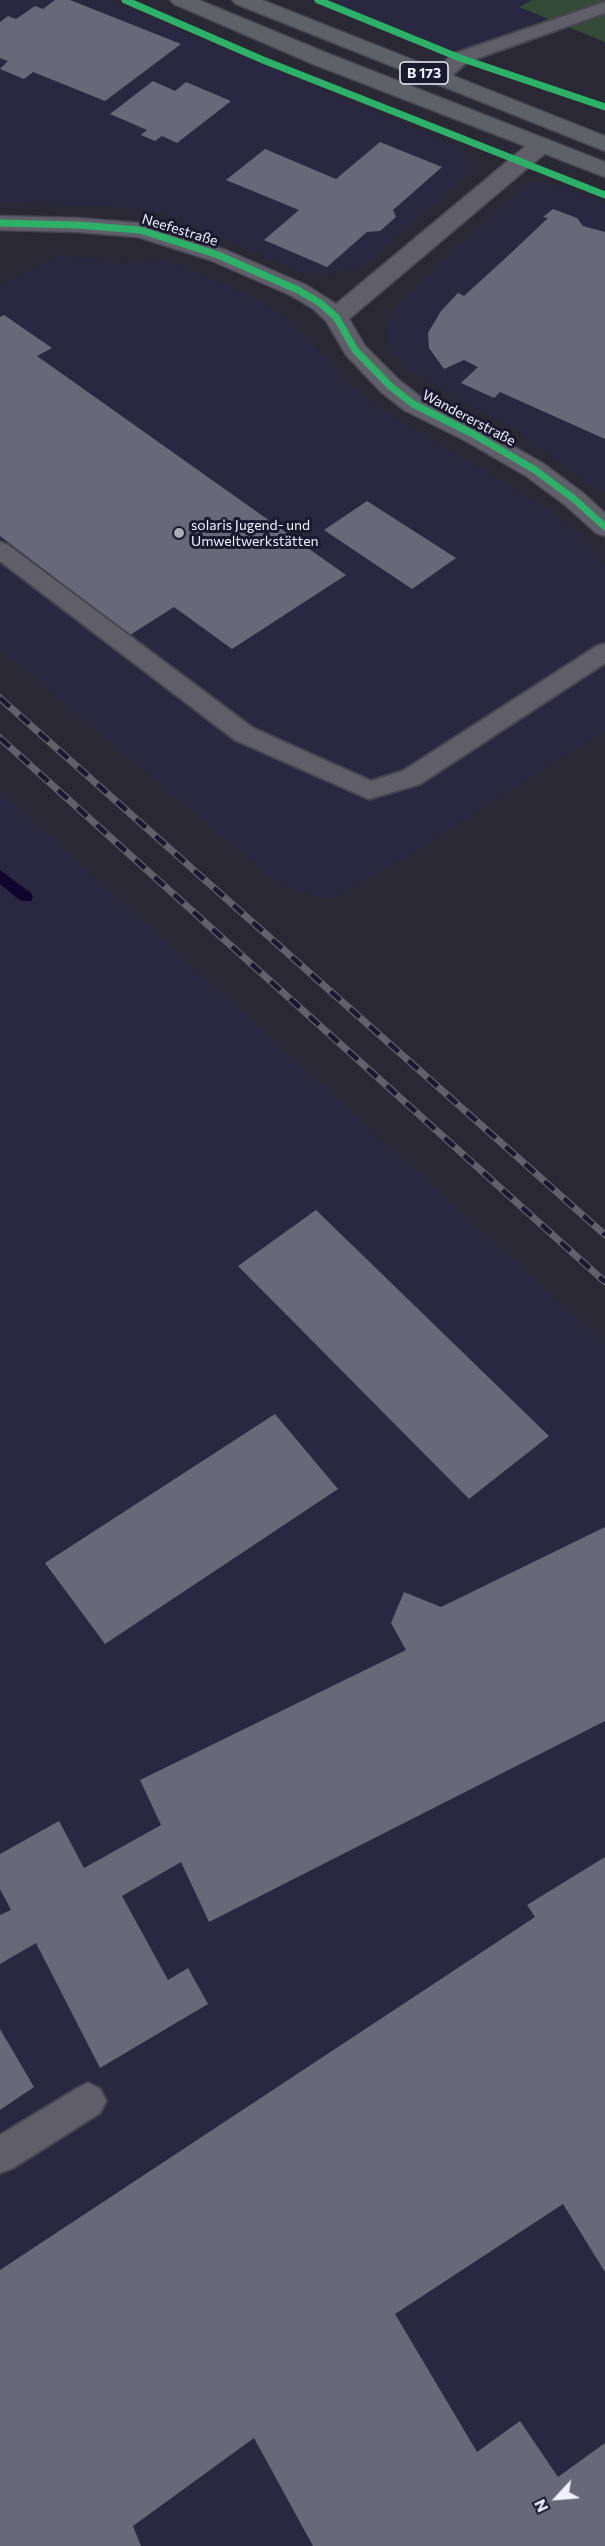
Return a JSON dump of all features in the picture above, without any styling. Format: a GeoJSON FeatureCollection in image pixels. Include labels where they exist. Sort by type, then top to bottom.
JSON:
{"type":"FeatureCollection","features":[{"type":"Feature","properties":{"kind":"main road","name":"B 173"},"geometry":{"type":"LineString","coordinates":[[182,0],[321,59],[605,170]]}},
{"type":"Feature","properties":{"kind":"main road","name":"B 173"},"geometry":{"type":"LineString","coordinates":[[243,0],[605,144]]}},
{"type":"Feature","properties":{"kind":"street"},"geometry":{"type":"LineString","coordinates":[[336,317],[541,145]]}},
{"type":"Feature","properties":{"kind":"street","name":"Neefestraße"},"geometry":{"type":"LineString","coordinates":[[0,222],[140,230],[177,240],[298,290],[320,303],[336,317]]}},
{"type":"Feature","properties":{"kind":"street","name":"Wandererstraße"},"geometry":{"type":"LineString","coordinates":[[336,317],[365,363],[398,392],[428,413],[535,470],[574,499],[605,527]]}},
{"type":"Feature","properties":{"kind":"lane"},"geometry":{"type":"LineString","coordinates":[[438,78],[460,58],[605,7]]}},
{"type":"Feature","properties":{"kind":"lane"},"geometry":{"type":"LineString","coordinates":[[0,550],[244,734],[369,790],[411,778],[605,652]]}},
{"type":"Feature","properties":{"kind":"lane"},"geometry":{"type":"LineString","coordinates":[[0,2155],[88,2101]]}},
{"type":"Feature","properties":{"kind":"shaded area"},"geometry":{"type":"Polygon","coordinates":[[[0,0],[109,0],[460,148],[474,168],[361,268],[310,276],[169,215],[138,208],[0,202],[0,0]]]}},
{"type":"Feature","properties":{"kind":"shaded area"},"geometry":{"type":"Polygon","coordinates":[[[328,0],[532,0],[519,7],[546,19],[469,49],[451,50],[328,0]]]}},
{"type":"Feature","properties":{"kind":"shaded area"},"geometry":{"type":"Polygon","coordinates":[[[547,182],[605,202],[605,490],[591,486],[512,428],[420,377],[391,351],[386,334],[395,308],[525,184],[547,182]]]}},
{"type":"Feature","properties":{"kind":"shaded area"},"geometry":{"type":"Polygon","coordinates":[[[59,255],[126,264],[156,259],[179,265],[252,297],[287,318],[314,345],[344,381],[380,409],[541,505],[580,535],[605,564],[605,730],[418,849],[330,900],[280,885],[0,649],[0,286],[59,255]]]}},
{"type":"Feature","properties":{"kind":"shaded area"},"geometry":{"type":"Polygon","coordinates":[[[0,791],[605,1344],[605,2546],[0,2546],[0,791]]]}},
{"type":"Feature","properties":{"kind":"green space"},"geometry":{"type":"Polygon","coordinates":[[[532,0],[605,0],[605,42],[519,7],[532,0]]]}},
{"type":"Feature","properties":{"kind":"building"},"geometry":{"type":"Polygon","coordinates":[[[55,0],[70,0],[181,44],[105,101],[33,72],[24,79],[0,69],[8,61],[0,58],[0,22],[8,16],[16,19],[35,6],[43,9],[55,0]]]}},
{"type":"Feature","properties":{"kind":"building"},"geometry":{"type":"Polygon","coordinates":[[[153,81],[175,91],[186,82],[231,101],[177,143],[162,136],[155,141],[141,135],[147,130],[110,114],[153,81]]]}},
{"type":"Feature","properties":{"kind":"building"},"geometry":{"type":"Polygon","coordinates":[[[380,142],[442,167],[393,210],[396,217],[380,231],[367,232],[327,267],[264,240],[299,210],[226,180],[265,149],[336,179],[380,142]]]}},
{"type":"Feature","properties":{"kind":"building"},"geometry":{"type":"Polygon","coordinates":[[[553,209],[577,218],[583,226],[605,232],[605,439],[500,392],[494,398],[461,383],[478,367],[464,360],[444,369],[429,348],[428,333],[441,311],[458,293],[464,296],[548,218],[543,217],[553,209]]]}},
{"type":"Feature","properties":{"kind":"building"},"geometry":{"type":"Polygon","coordinates":[[[4,315],[52,348],[37,356],[346,575],[232,649],[174,607],[130,635],[0,536],[0,317],[4,315]]]}},
{"type":"Feature","properties":{"kind":"building"},"geometry":{"type":"Polygon","coordinates":[[[367,501],[456,558],[412,589],[324,530],[367,501]]]}},
{"type":"Feature","properties":{"kind":"building"},"geometry":{"type":"Polygon","coordinates":[[[316,1210],[549,1436],[469,1499],[238,1266],[316,1210]]]}},
{"type":"Feature","properties":{"kind":"building"},"geometry":{"type":"Polygon","coordinates":[[[275,1414],[338,1489],[105,1644],[45,1563],[275,1414]]]}},
{"type":"Feature","properties":{"kind":"building"},"geometry":{"type":"Polygon","coordinates":[[[605,1527],[605,1721],[209,1922],[181,1862],[122,1896],[168,1980],[188,1968],[208,2004],[100,2068],[36,1943],[0,1964],[0,1915],[11,1910],[0,1889],[0,1854],[59,1821],[84,1868],[161,1825],[140,1780],[406,1650],[391,1623],[404,1592],[441,1607],[605,1527]]]}},
{"type":"Feature","properties":{"kind":"building"},"geometry":{"type":"Polygon","coordinates":[[[605,1857],[605,2272],[563,2204],[395,2314],[477,2452],[520,2421],[558,2477],[605,2443],[605,2546],[313,2546],[254,2438],[133,2526],[141,2546],[0,2546],[0,2270],[535,1917],[527,1905],[605,1857]]]}},
{"type":"Feature","properties":{"kind":"building"},"geometry":{"type":"Polygon","coordinates":[[[0,2029],[34,2087],[0,2110],[0,2029]]]}},
{"type":"Feature","properties":{"kind":"waterway"},"geometry":{"type":"LineString","coordinates":[[0,876],[26,897]]}},
{"type":"Feature","properties":{"kind":"railway"},"geometry":{"type":"LineString","coordinates":[[0,698],[605,1235]]}},
{"type":"Feature","properties":{"kind":"railway"},"geometry":{"type":"LineString","coordinates":[[0,738],[605,1282]]}},
{"type":"Feature","properties":{"kind":"cycle path"},"geometry":{"type":"LineString","coordinates":[[125,0],[263,60],[605,195]]}},
{"type":"Feature","properties":{"kind":"cycle path"},"geometry":{"type":"LineString","coordinates":[[318,0],[460,58],[605,107]]}},
{"type":"Feature","properties":{"kind":"cycle path"},"geometry":{"type":"LineString","coordinates":[[0,223],[77,225],[140,230],[218,255],[298,290],[320,303],[336,317],[355,350],[390,386],[413,404],[473,434],[535,470],[574,499],[605,527]]}},
{"type":"Feature","properties":{"kind":"place","name":"solaris Jugend- und Umweltwerkstätten"},"geometry":{"type":"Point","coordinates":[179,533]}}]}
